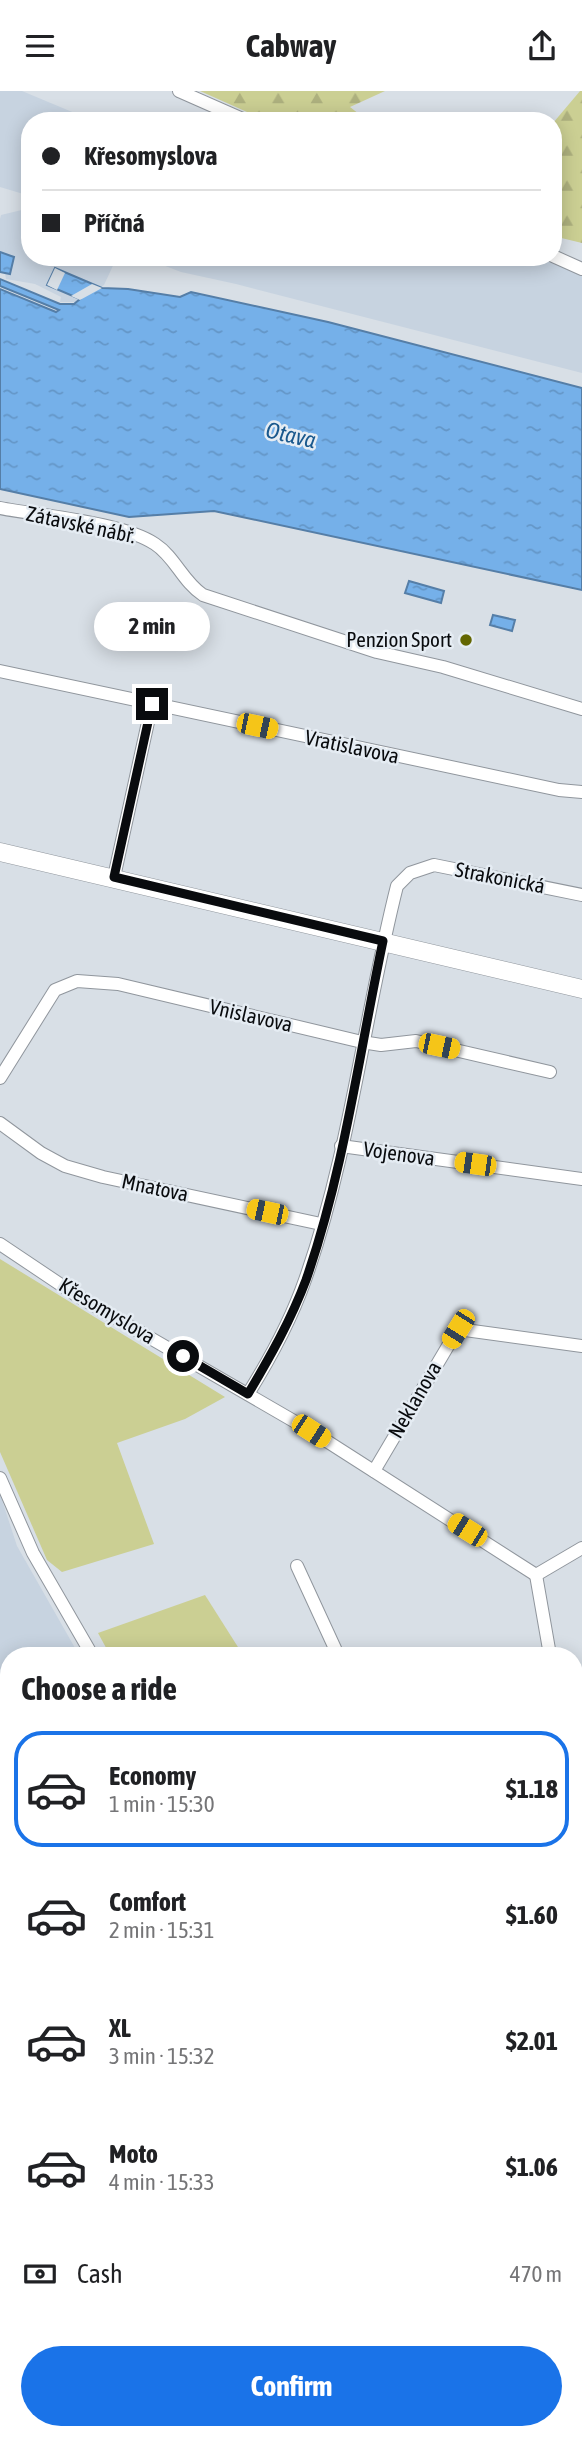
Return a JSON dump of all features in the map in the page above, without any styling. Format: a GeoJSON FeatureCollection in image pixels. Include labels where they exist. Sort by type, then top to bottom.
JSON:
{"type":"FeatureCollection","features":[{"type":"Feature","properties":{"kind":"main road"},"geometry":{"type":"LineString","coordinates":[[0,852],[582,989]]}},
{"type":"Feature","properties":{"kind":"street"},"geometry":{"type":"LineString","coordinates":[[179,91],[227,112]]}},
{"type":"Feature","properties":{"kind":"street"},"geometry":{"type":"LineString","coordinates":[[562,260],[582,269]]}},
{"type":"Feature","properties":{"kind":"street","name":"Zátavské nábř."},"geometry":{"type":"LineString","coordinates":[[0,508],[131,532],[162,549],[193,588],[203,595],[377,652],[443,667],[582,709]]}},
{"type":"Feature","properties":{"kind":"street","name":"Vratislavova"},"geometry":{"type":"LineString","coordinates":[[0,671],[559,790],[582,792]]}},
{"type":"Feature","properties":{"kind":"street"},"geometry":{"type":"LineString","coordinates":[[114,877],[152,704]]}},
{"type":"Feature","properties":{"kind":"street","name":"Strakonická"},"geometry":{"type":"LineString","coordinates":[[248,1394],[290,1319],[306,1279],[341,1146],[383,941],[397,886],[410,873],[434,865],[582,895]]}},
{"type":"Feature","properties":{"kind":"street","name":"Vnislavova"},"geometry":{"type":"LineString","coordinates":[[0,1078],[55,990],[77,981],[118,983],[362,1042],[381,1045],[416,1041],[550,1072]]}},
{"type":"Feature","properties":{"kind":"street","name":"Mnatova"},"geometry":{"type":"LineString","coordinates":[[0,1123],[41,1153],[65,1166],[103,1177],[321,1224]]}},
{"type":"Feature","properties":{"kind":"street","name":"Vojenova"},"geometry":{"type":"LineString","coordinates":[[341,1146],[582,1179]]}},
{"type":"Feature","properties":{"kind":"street","name":"Křesomyslova"},"geometry":{"type":"LineString","coordinates":[[0,1244],[76,1294],[374,1471],[536,1575]]}},
{"type":"Feature","properties":{"kind":"street","name":"Neklanova"},"geometry":{"type":"LineString","coordinates":[[374,1471],[458,1329],[582,1346]]}},
{"type":"Feature","properties":{"kind":"street"},"geometry":{"type":"LineString","coordinates":[[0,1478],[33,1553],[87,1647]]}},
{"type":"Feature","properties":{"kind":"street"},"geometry":{"type":"LineString","coordinates":[[549,1647],[536,1575],[582,1548]]}},
{"type":"Feature","properties":{"kind":"street"},"geometry":{"type":"LineString","coordinates":[[297,1566],[334,1647]]}},
{"type":"Feature","properties":{"kind":"shaded area"},"geometry":{"type":"Polygon","coordinates":[[[0,91],[22,91],[72,112],[21,112],[21,193],[0,187],[0,91]]]}},
{"type":"Feature","properties":{"kind":"shaded area"},"geometry":{"type":"Polygon","coordinates":[[[21,210],[21,266],[113,266],[104,285],[77,302],[60,302],[61,297],[35,284],[6,279],[3,262],[6,254],[0,252],[1,215],[21,210]]]}},
{"type":"Feature","properties":{"kind":"shaded area"},"geometry":{"type":"Polygon","coordinates":[[[562,265],[582,274],[582,373],[236,284],[165,266],[562,265]]]}},
{"type":"Feature","properties":{"kind":"shaded area"},"geometry":{"type":"Polygon","coordinates":[[[0,1494],[17,1546],[74,1647],[0,1647],[0,1494]]]}},
{"type":"Feature","properties":{"kind":"green space"},"geometry":{"type":"Polygon","coordinates":[[[200,91],[385,91],[350,107],[356,112],[247,112],[200,91]]]}},
{"type":"Feature","properties":{"kind":"green space"},"geometry":{"type":"Polygon","coordinates":[[[582,91],[582,243],[562,238],[562,112],[582,91]]]}},
{"type":"Feature","properties":{"kind":"green space"},"geometry":{"type":"Polygon","coordinates":[[[0,1259],[225,1397],[185,1419],[117,1443],[154,1544],[62,1572],[47,1560],[0,1452],[0,1259]]]}},
{"type":"Feature","properties":{"kind":"green space"},"geometry":{"type":"Polygon","coordinates":[[[205,1595],[238,1647],[106,1647],[98,1633],[205,1595]]]}},
{"type":"Feature","properties":{"kind":"water"},"geometry":{"type":"Polygon","coordinates":[[[0,252],[14,257],[10,274],[0,272],[0,252]]]}},
{"type":"Feature","properties":{"kind":"water","name":"Otava"},"geometry":{"type":"Polygon","coordinates":[[[55,268],[102,288],[180,297],[191,292],[328,322],[582,388],[582,590],[214,511],[129,517],[0,489],[0,289],[56,312],[59,310],[0,286],[0,279],[60,304],[74,304],[80,299],[47,285],[55,268]]]}},
{"type":"Feature","properties":{"kind":"water"},"geometry":{"type":"Polygon","coordinates":[[[409,581],[444,591],[441,603],[405,593],[409,581]]]}},
{"type":"Feature","properties":{"kind":"water"},"geometry":{"type":"Polygon","coordinates":[[[493,615],[515,620],[512,631],[490,625],[493,615]]]}},
{"type":"Feature","properties":{"kind":"pier"},"geometry":{"type":"Polygon","coordinates":[[[55,268],[65,273],[57,290],[47,285],[55,268]]]}},
{"type":"Feature","properties":{"kind":"pier"},"geometry":{"type":"Polygon","coordinates":[[[92,284],[102,288],[80,300],[71,296],[92,284]]]}},
{"type":"Feature","properties":{"kind":"place","name":"Penzion Sport"},"geometry":{"type":"Point","coordinates":[466,640]}},
{"type":"Feature","properties":{"kind":"route"},"geometry":{"type":"LineString","coordinates":[[152,704],[114,877],[383,941],[341,1146],[306,1279],[290,1319],[248,1394],[183,1356]]}}]}
